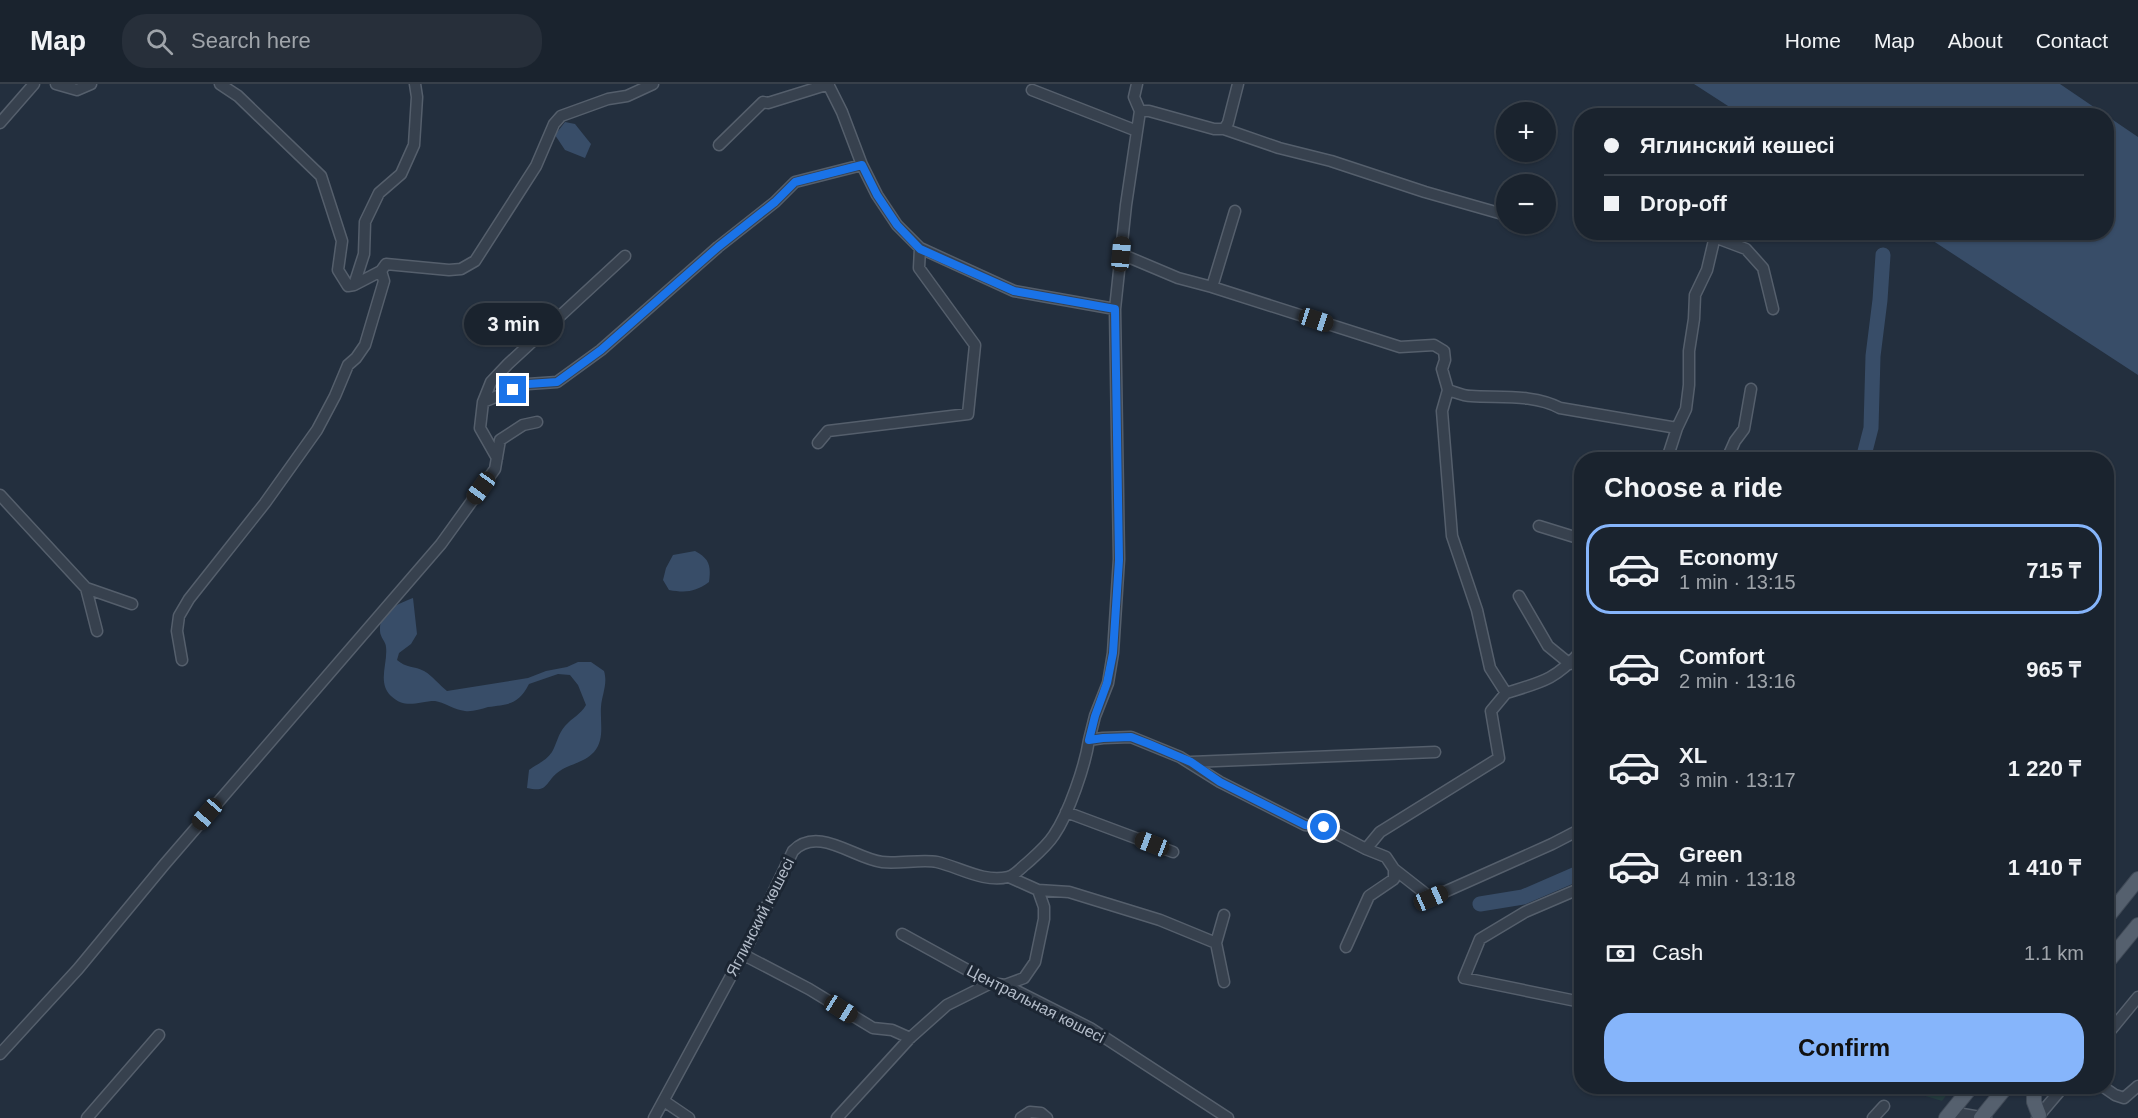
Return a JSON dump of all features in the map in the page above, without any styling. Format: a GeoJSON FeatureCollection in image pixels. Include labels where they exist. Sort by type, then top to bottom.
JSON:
{"type":"FeatureCollection","features":[{"type":"Feature","properties":{"kind":"main road"},"geometry":{"type":"LineString","coordinates":[[2114,909],[2138,879]]}},
{"type":"Feature","properties":{"kind":"main road"},"geometry":{"type":"LineString","coordinates":[[2114,954],[2138,925]]}},
{"type":"Feature","properties":{"kind":"main road"},"geometry":{"type":"LineString","coordinates":[[1948,1115],[1965,1094]]}},
{"type":"Feature","properties":{"kind":"main road"},"geometry":{"type":"LineString","coordinates":[[1983,1118],[2001,1094]]}},
{"type":"Feature","properties":{"kind":"main road"},"geometry":{"type":"LineString","coordinates":[[2034,1094],[2038,1117]]}},
{"type":"Feature","properties":{"kind":"street"},"geometry":{"type":"LineString","coordinates":[[0,123],[34,84]]}},
{"type":"Feature","properties":{"kind":"street"},"geometry":{"type":"LineString","coordinates":[[56,84],[77,90],[91,84]]}},
{"type":"Feature","properties":{"kind":"street"},"geometry":{"type":"LineString","coordinates":[[220,84],[238,96],[321,176],[342,241],[338,270],[348,286],[381,270],[386,264],[448,270],[460,269],[475,261],[536,166],[554,124],[561,116],[608,99],[627,96],[653,84]]}},
{"type":"Feature","properties":{"kind":"street"},"geometry":{"type":"LineString","coordinates":[[354,285],[364,254],[365,222],[379,193],[401,174],[414,145],[417,97],[415,84]]}},
{"type":"Feature","properties":{"kind":"street"},"geometry":{"type":"LineString","coordinates":[[719,145],[763,102],[768,103],[829,84],[862,165],[877,195],[897,225],[920,249],[1014,291],[1115,309]]}},
{"type":"Feature","properties":{"kind":"street"},"geometry":{"type":"LineString","coordinates":[[1137,84],[1134,97],[1140,111],[1126,205],[1115,309],[1119,560],[1113,653],[1107,683],[1095,716],[1086,755],[1066,812],[1055,834],[1039,853],[1009,878],[1038,890],[1069,892],[1160,920],[1216,943]]}},
{"type":"Feature","properties":{"kind":"street"},"geometry":{"type":"LineString","coordinates":[[1224,129],[1228,123],[1238,84]]}},
{"type":"Feature","properties":{"kind":"street"},"geometry":{"type":"LineString","coordinates":[[1032,90],[1137,131]]}},
{"type":"Feature","properties":{"kind":"street"},"geometry":{"type":"LineString","coordinates":[[1140,111],[1149,111],[1214,129],[1224,129],[1279,148],[1330,161],[1496,212]]}},
{"type":"Feature","properties":{"kind":"street"},"geometry":{"type":"LineString","coordinates":[[483,402],[528,384],[557,382],[601,350],[718,247],[775,202],[795,182],[862,165]]}},
{"type":"Feature","properties":{"kind":"street"},"geometry":{"type":"LineString","coordinates":[[1212,286],[1235,211]]}},
{"type":"Feature","properties":{"kind":"street"},"geometry":{"type":"LineString","coordinates":[[1669,452],[1686,409],[1695,295],[1707,270],[1715,240]]}},
{"type":"Feature","properties":{"kind":"street"},"geometry":{"type":"LineString","coordinates":[[1727,240],[1746,249],[1763,268],[1773,309]]}},
{"type":"Feature","properties":{"kind":"street"},"geometry":{"type":"LineString","coordinates":[[818,443],[828,431],[968,414],[975,345],[919,268],[920,249]]}},
{"type":"Feature","properties":{"kind":"street"},"geometry":{"type":"LineString","coordinates":[[1121,254],[1178,278],[1212,286],[1400,347],[1434,345],[1444,351],[1445,360],[1442,369],[1448,390],[1442,411],[1452,536],[1477,610],[1490,668],[1506,693]]}},
{"type":"Feature","properties":{"kind":"street"},"geometry":{"type":"LineString","coordinates":[[497,458],[480,428],[483,402],[491,382],[508,363],[625,256]]}},
{"type":"Feature","properties":{"kind":"street"},"geometry":{"type":"LineString","coordinates":[[182,660],[177,631],[179,616],[189,599],[265,503],[317,430],[348,365],[365,345],[384,281],[381,270]]}},
{"type":"Feature","properties":{"kind":"street"},"geometry":{"type":"LineString","coordinates":[[1730,452],[1744,429],[1751,389]]}},
{"type":"Feature","properties":{"kind":"street"},"geometry":{"type":"LineString","coordinates":[[1448,390],[1468,396],[1504,397],[1550,403],[1560,408],[1677,428]]}},
{"type":"Feature","properties":{"kind":"street"},"geometry":{"type":"LineString","coordinates":[[0,1054],[78,969],[164,865],[441,544],[495,469],[500,440],[523,425],[537,422]]}},
{"type":"Feature","properties":{"kind":"street"},"geometry":{"type":"LineString","coordinates":[[0,495],[86,588],[132,604]]}},
{"type":"Feature","properties":{"kind":"street"},"geometry":{"type":"LineString","coordinates":[[1539,526],[1574,537]]}},
{"type":"Feature","properties":{"kind":"street"},"geometry":{"type":"LineString","coordinates":[[86,588],[97,632]]}},
{"type":"Feature","properties":{"kind":"street"},"geometry":{"type":"LineString","coordinates":[[1518,596],[1548,646],[1570,664]]}},
{"type":"Feature","properties":{"kind":"street"},"geometry":{"type":"LineString","coordinates":[[1366,849],[1380,832],[1499,759],[1491,711],[1506,693],[1547,680],[1574,660]]}},
{"type":"Feature","properties":{"kind":"street"},"geometry":{"type":"LineString","coordinates":[[1089,740],[1131,737],[1191,762],[1220,782],[1305,825],[1324,827],[1386,857],[1394,869],[1431,898],[1574,833]]}},
{"type":"Feature","properties":{"kind":"street"},"geometry":{"type":"LineString","coordinates":[[1191,762],[1435,752]]}},
{"type":"Feature","properties":{"kind":"street"},"geometry":{"type":"LineString","coordinates":[[1066,812],[1173,852]]}},
{"type":"Feature","properties":{"kind":"street","name":"Яглинский көшесі"},"geometry":{"type":"LineString","coordinates":[[654,1118],[742,954],[793,851],[800,844],[809,842],[835,844],[879,862],[902,864],[934,861],[986,878],[1009,878]]}},
{"type":"Feature","properties":{"kind":"street"},"geometry":{"type":"LineString","coordinates":[[1346,947],[1370,896],[1394,879],[1394,869]]}},
{"type":"Feature","properties":{"kind":"street"},"geometry":{"type":"LineString","coordinates":[[1005,985],[1024,978],[1035,962],[1044,919],[1044,906],[1038,890]]}},
{"type":"Feature","properties":{"kind":"street"},"geometry":{"type":"LineString","coordinates":[[1574,891],[1525,912],[1480,939],[1464,978],[1574,1001]]}},
{"type":"Feature","properties":{"kind":"street"},"geometry":{"type":"LineString","coordinates":[[1224,915],[1216,943],[1224,982]]}},
{"type":"Feature","properties":{"kind":"street","name":"Центральная көшесі"},"geometry":{"type":"LineString","coordinates":[[902,934],[990,983],[1005,985],[1090,1028],[1228,1118]]}},
{"type":"Feature","properties":{"kind":"street"},"geometry":{"type":"LineString","coordinates":[[742,954],[809,989],[873,1028],[892,1030],[910,1038]]}},
{"type":"Feature","properties":{"kind":"street"},"geometry":{"type":"LineString","coordinates":[[837,1118],[910,1038],[947,1005],[990,983]]}},
{"type":"Feature","properties":{"kind":"street"},"geometry":{"type":"LineString","coordinates":[[2114,1026],[2138,997]]}},
{"type":"Feature","properties":{"kind":"street"},"geometry":{"type":"LineString","coordinates":[[87,1118],[159,1035]]}},
{"type":"Feature","properties":{"kind":"street"},"geometry":{"type":"LineString","coordinates":[[2124,1098],[2138,1086]]}},
{"type":"Feature","properties":{"kind":"street"},"geometry":{"type":"LineString","coordinates":[[2038,1117],[2057,1094]]}},
{"type":"Feature","properties":{"kind":"street"},"geometry":{"type":"LineString","coordinates":[[2114,1094],[2124,1098],[2138,1099]]}},
{"type":"Feature","properties":{"kind":"street"},"geometry":{"type":"LineString","coordinates":[[664,1101],[689,1118]]}},
{"type":"Feature","properties":{"kind":"street"},"geometry":{"type":"LineString","coordinates":[[1873,1118],[1884,1106]]}},
{"type":"Feature","properties":{"kind":"street"},"geometry":{"type":"LineString","coordinates":[[1021,1118],[1030,1112],[1041,1113],[1047,1118]]}},
{"type":"Feature","properties":{"kind":"street"},"geometry":{"type":"LineString","coordinates":[[1948,1115],[1983,1118]]}},
{"type":"Feature","properties":{"kind":"green space"},"geometry":{"type":"Polygon","coordinates":[[[1919,1094],[1947,1094],[1942,1101],[1919,1094]]]}},
{"type":"Feature","properties":{"kind":"water"},"geometry":{"type":"Polygon","coordinates":[[[1694,84],[2060,84],[2095,108],[1731,108],[1694,84]]]}},
{"type":"Feature","properties":{"kind":"water"},"geometry":{"type":"Polygon","coordinates":[[[2114,121],[2138,137],[2138,375],[1932,240],[2114,240],[2114,121]]]}},
{"type":"Feature","properties":{"kind":"water"},"geometry":{"type":"Polygon","coordinates":[[[565,122],[575,124],[591,144],[585,158],[565,150],[555,135],[565,122]]]}},
{"type":"Feature","properties":{"kind":"water"},"geometry":{"type":"Polygon","coordinates":[[[695,551],[707,560],[710,572],[709,582],[690,591],[669,590],[663,580],[673,555],[695,551]]]}},
{"type":"Feature","properties":{"kind":"water"},"geometry":{"type":"Polygon","coordinates":[[[413,598],[417,634],[411,644],[399,653],[397,660],[424,671],[447,691],[528,678],[578,662],[591,662],[604,671],[601,736],[594,752],[586,759],[557,773],[543,788],[527,788],[529,770],[550,755],[563,729],[586,705],[578,685],[570,675],[558,674],[529,684],[517,700],[507,704],[471,711],[435,701],[407,704],[391,696],[384,679],[386,647],[380,633],[381,624],[386,613],[413,598]]]}},
{"type":"Feature","properties":{"kind":"waterway"},"geometry":{"type":"LineString","coordinates":[[1865,452],[1871,428],[1873,356],[1883,255]]}},
{"type":"Feature","properties":{"kind":"waterway"},"geometry":{"type":"LineString","coordinates":[[1480,904],[1523,897],[1574,875]]}},
{"type":"Feature","properties":{"kind":"route"},"geometry":{"type":"LineString","coordinates":[[513,390],[528,384],[557,382],[601,350],[718,247],[775,202],[795,182],[862,165],[877,195],[897,225],[920,249],[1014,291],[1115,309],[1119,560],[1113,653],[1107,683],[1089,740],[1131,737],[1191,762],[1220,782],[1305,825],[1324,827]]}}]}
